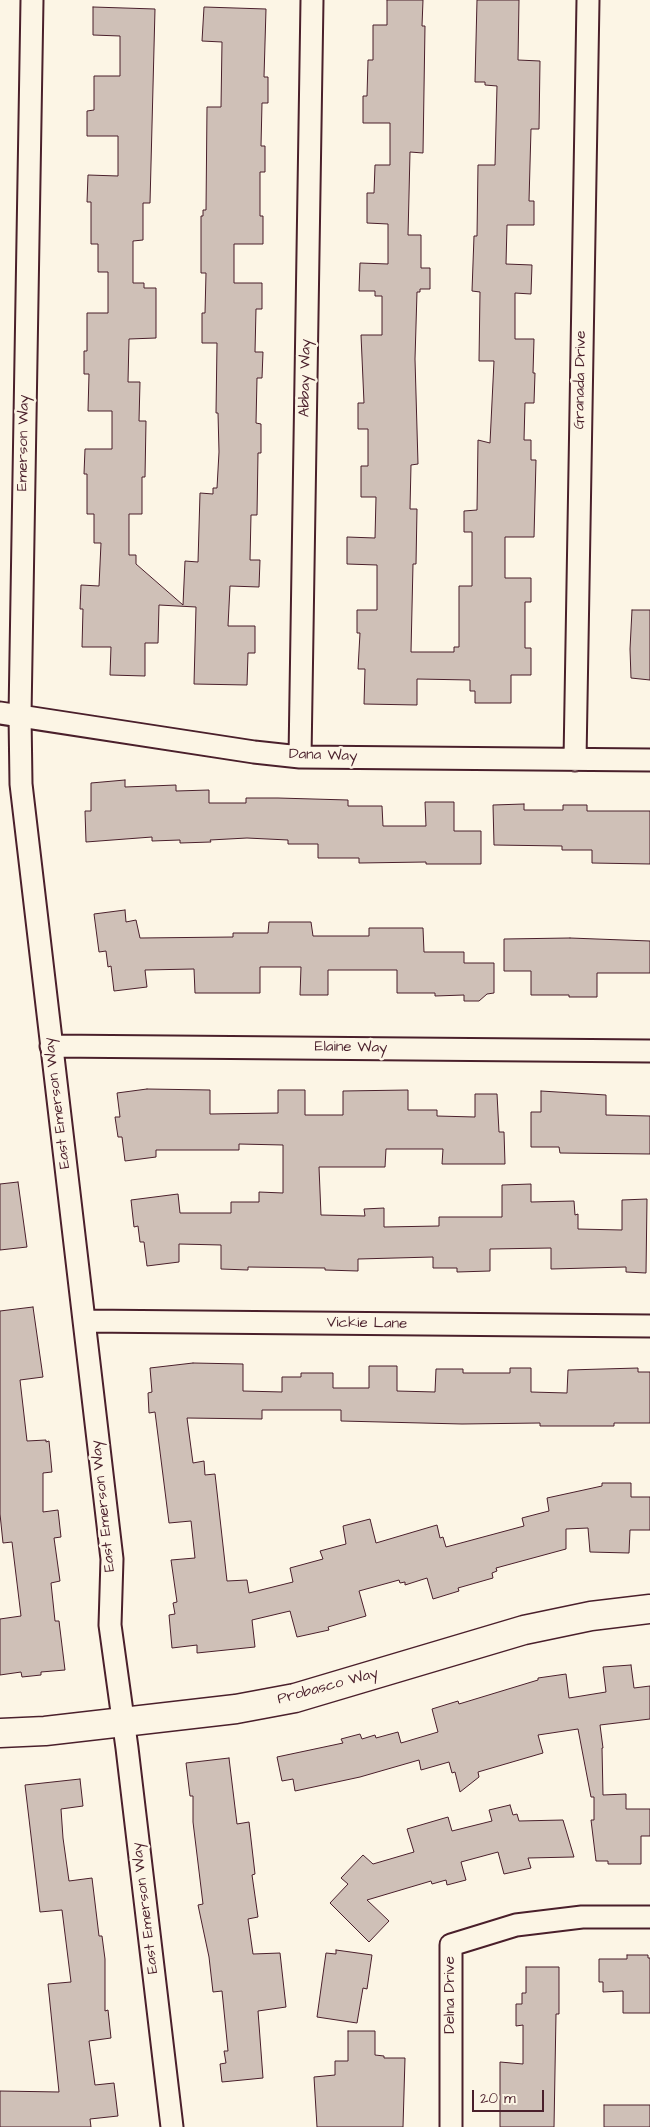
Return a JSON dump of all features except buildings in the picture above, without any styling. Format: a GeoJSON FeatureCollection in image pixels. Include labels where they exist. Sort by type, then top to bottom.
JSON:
{"type":"FeatureCollection","features":[{"type":"Feature","properties":{"kind":"street","name":"Emerson Way"},"geometry":{"type":"LineString","coordinates":[[32,0],[10,714],[21,784],[32,884]]}},
{"type":"Feature","properties":{"kind":"street","name":"Abbay Way"},"geometry":{"type":"LineString","coordinates":[[300,757],[312,0]]}},
{"type":"Feature","properties":{"kind":"street","name":"Granada Drive"},"geometry":{"type":"LineString","coordinates":[[575,760],[588,0]]}},
{"type":"Feature","properties":{"kind":"street","name":"Dana Way"},"geometry":{"type":"LineString","coordinates":[[10,714],[300,757],[650,760]]}},
{"type":"Feature","properties":{"kind":"street","name":"East Emerson Way"},"geometry":{"type":"LineString","coordinates":[[32,884],[112,1560],[110,1625],[124,1722],[172,2127]]}},
{"type":"Feature","properties":{"kind":"street","name":"Elaine Way"},"geometry":{"type":"LineString","coordinates":[[51,1046],[650,1051]]}},
{"type":"Feature","properties":{"kind":"street","name":"Vickie Lane"},"geometry":{"type":"LineString","coordinates":[[84,1321],[650,1326]]}},
{"type":"Feature","properties":{"kind":"street","name":"Probasco Way"},"geometry":{"type":"LineString","coordinates":[[0,1733],[45,1731],[236,1709],[295,1698],[524,1630],[591,1616],[650,1609]]}},
{"type":"Feature","properties":{"kind":"street","name":"Delna Drive"},"geometry":{"type":"LineString","coordinates":[[450,2127],[451,1945],[516,1925],[582,1917],[650,1917]]}}]}
